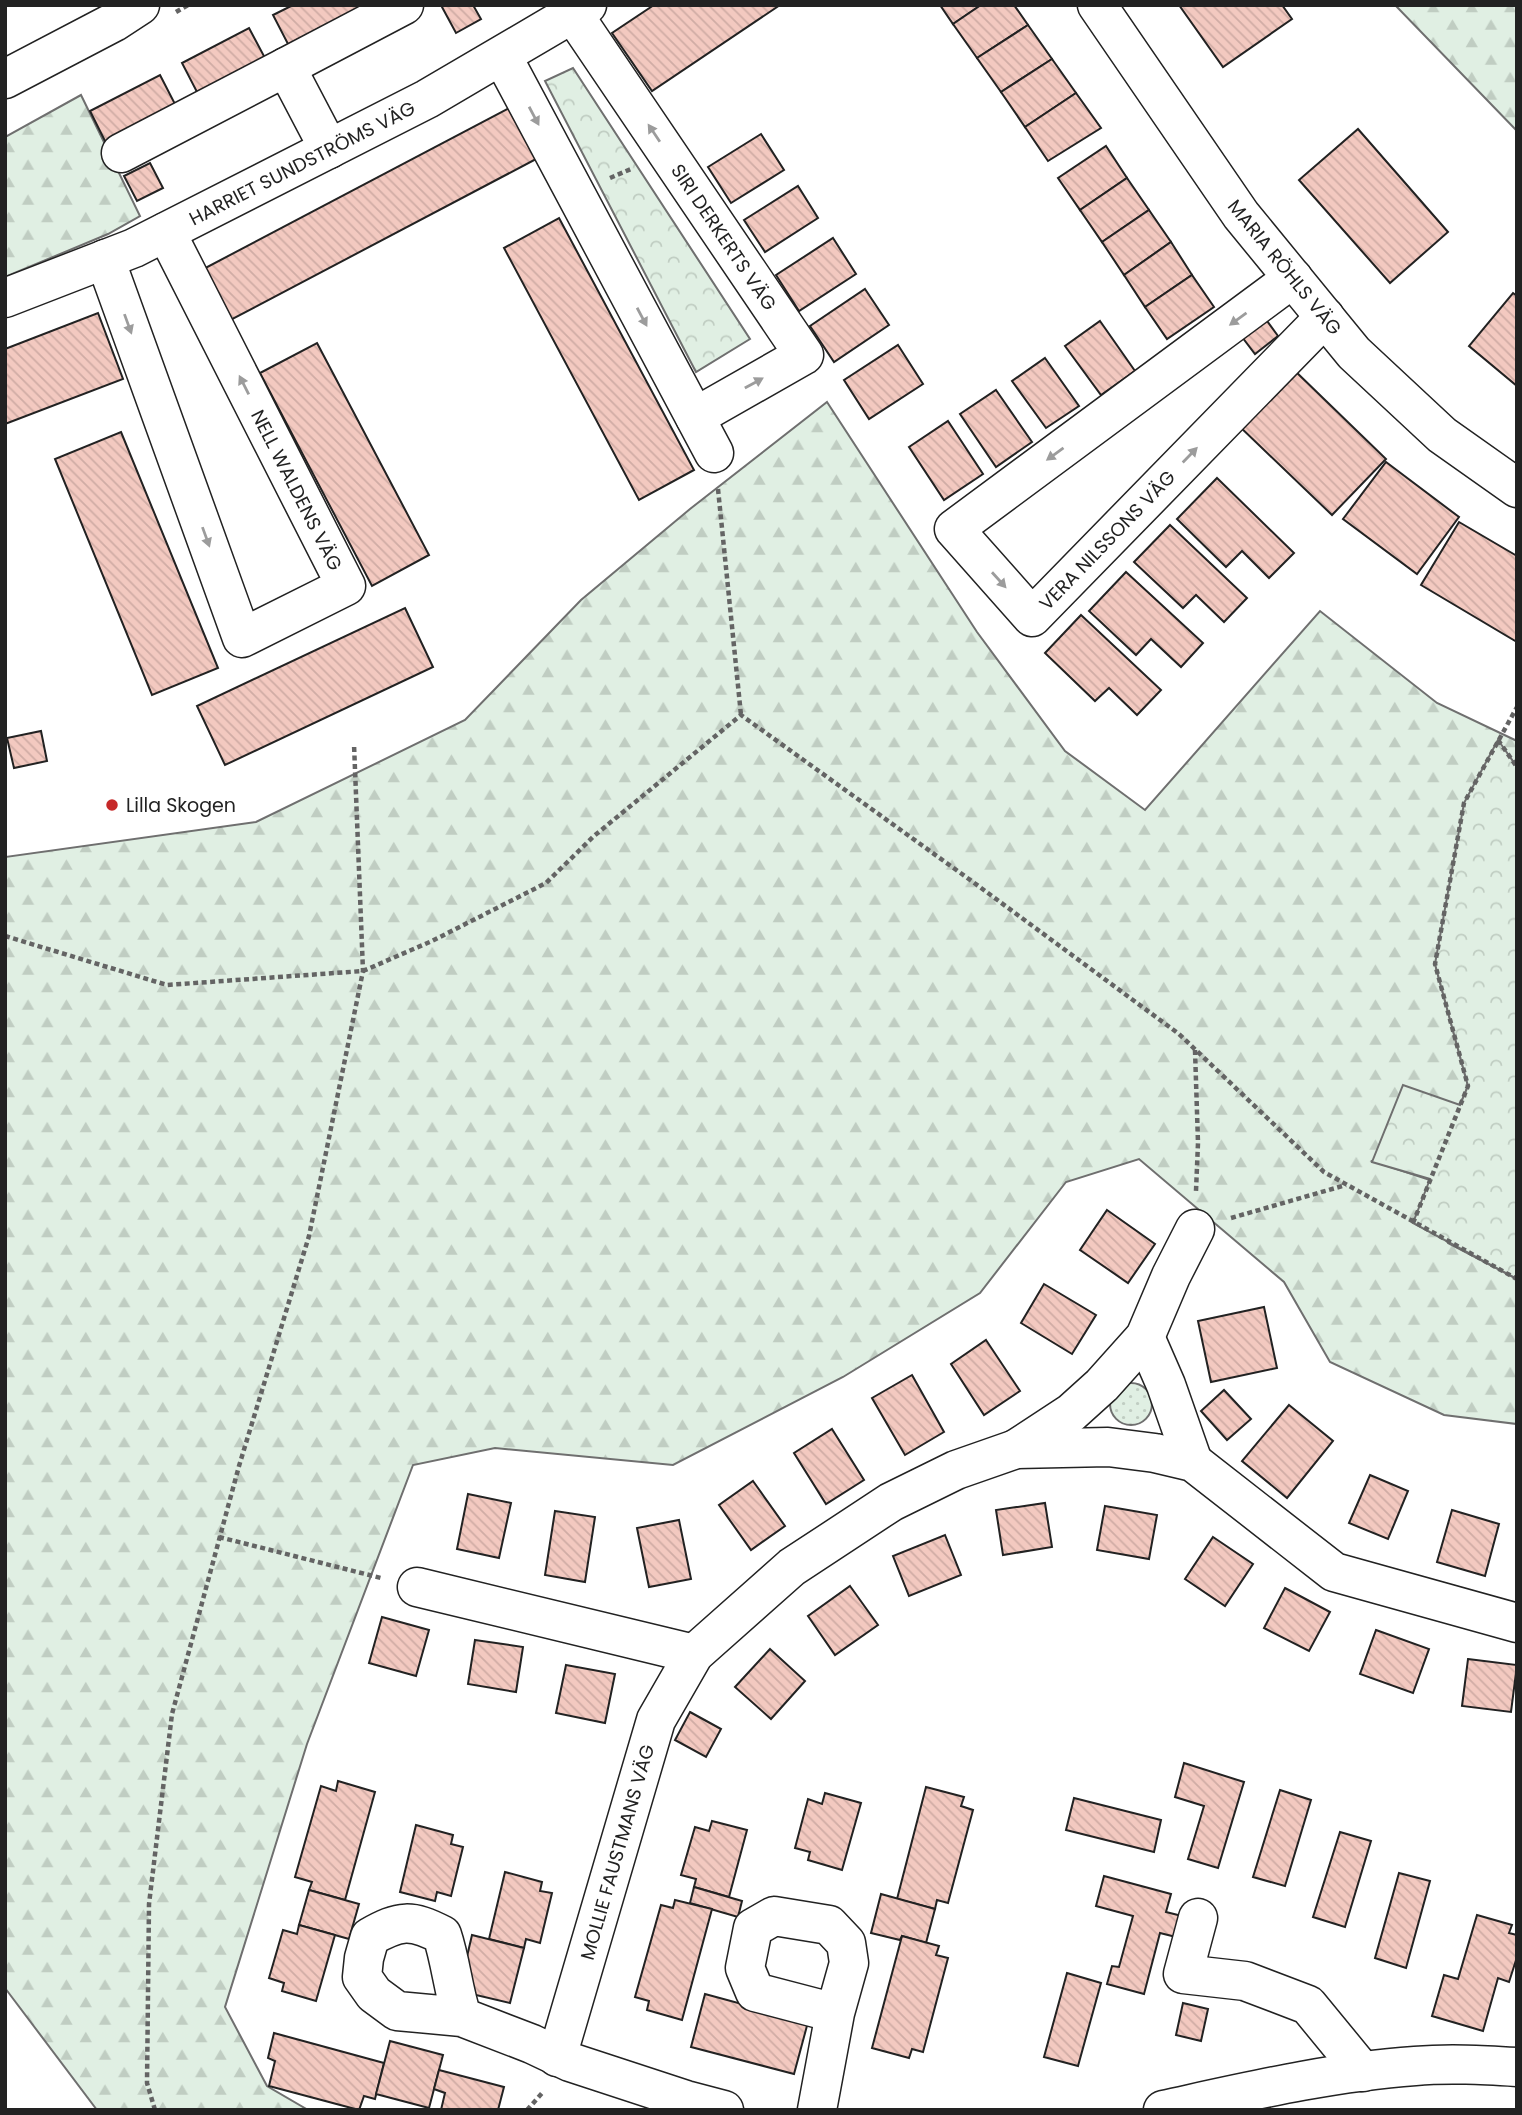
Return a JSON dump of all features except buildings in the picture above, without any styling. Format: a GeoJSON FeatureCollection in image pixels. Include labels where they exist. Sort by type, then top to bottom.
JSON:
{"type":"FeatureCollection","features":[{"type":"Feature","properties":{"kind":"street"},"geometry":{"type":"LineString","coordinates":[[5,79],[114,22],[140,5]]}},
{"type":"Feature","properties":{"kind":"street"},"geometry":{"type":"LineString","coordinates":[[121,153],[404,5]]}},
{"type":"Feature","properties":{"kind":"street","name":"MARIA RÖHLS VÄG"},"geometry":{"type":"LineString","coordinates":[[1097,5],[1241,215],[1354,353],[1443,435],[1517,488]]}},
{"type":"Feature","properties":{"kind":"street","name":"HARRIET SUNDSTRÖMS VÄG"},"geometry":{"type":"LineString","coordinates":[[5,298],[105,260],[166,232],[428,99],[580,10]]}},
{"type":"Feature","properties":{"kind":"street","name":"SIRI DERKERTS VÄG"},"geometry":{"type":"LineString","coordinates":[[580,10],[668,154],[804,355],[695,417]]}},
{"type":"Feature","properties":{"kind":"street"},"geometry":{"type":"LineString","coordinates":[[502,56],[714,453]]}},
{"type":"Feature","properties":{"kind":"street"},"geometry":{"type":"LineString","coordinates":[[286,66],[329,149]]}},
{"type":"Feature","properties":{"kind":"street","name":"NELL WALDENS VÄG"},"geometry":{"type":"LineString","coordinates":[[105,260],[242,638],[346,586],[166,232]]}},
{"type":"Feature","properties":{"kind":"street","name":"VERA NILSSONS VÄG"},"geometry":{"type":"LineString","coordinates":[[1293,278],[954,529],[1032,617],[1325,317]]}},
{"type":"Feature","properties":{"kind":"street","name":"MOLLIE FAUSTMANS VÄG"},"geometry":{"type":"LineString","coordinates":[[557,2057],[656,1720],[694,1654],[792,1567],[891,1502],[956,1470],[1016,1449],[1071,1413],[1102,1385],[1145,1337],[1195,1229]]}},
{"type":"Feature","properties":{"kind":"street"},"geometry":{"type":"LineString","coordinates":[[1145,1337],[1166,1385],[1193,1462]]}},
{"type":"Feature","properties":{"kind":"street","name":"MOLLIE FAUSTMANS VÄG"},"geometry":{"type":"LineString","coordinates":[[1016,1449],[1108,1447],[1155,1453],[1193,1462],[1334,1572],[1517,1623]]}},
{"type":"Feature","properties":{"kind":"street"},"geometry":{"type":"LineString","coordinates":[[417,1587],[694,1654]]}},
{"type":"Feature","properties":{"kind":"street"},"geometry":{"type":"LineString","coordinates":[[1198,1918],[1183,1974],[1245,1981],[1308,2005],[1363,2072]]}},
{"type":"Feature","properties":{"kind":"street"},"geometry":{"type":"LineString","coordinates":[[817,2110],[835,2013]]}},
{"type":"Feature","properties":{"kind":"street"},"geometry":{"type":"LineString","coordinates":[[462,2017],[532,2044],[557,2057],[685,2100],[724,2110]]}},
{"type":"Feature","properties":{"kind":"street"},"geometry":{"type":"LineString","coordinates":[[1163,2110],[1278,2085],[1363,2072],[1460,2064],[1517,2067]]}},
{"type":"Feature","properties":{"kind":"path"},"geometry":{"type":"LineString","coordinates":[[575,192],[668,154]]}},
{"type":"Feature","properties":{"kind":"path"},"geometry":{"type":"LineString","coordinates":[[714,453],[741,715],[1179,1034],[1324,1172],[1517,1279]]}},
{"type":"Feature","properties":{"kind":"path"},"geometry":{"type":"LineString","coordinates":[[1413,1223],[1468,1086],[1435,964],[1464,803],[1517,707]]}},
{"type":"Feature","properties":{"kind":"path"},"geometry":{"type":"LineString","coordinates":[[5,936],[167,985],[363,971],[432,941],[546,883],[594,836],[741,715]]}},
{"type":"Feature","properties":{"kind":"path"},"geometry":{"type":"LineString","coordinates":[[1498,740],[1517,767]]}},
{"type":"Feature","properties":{"kind":"path"},"geometry":{"type":"LineString","coordinates":[[155,2110],[147,2083],[149,1904],[172,1714],[219,1537],[309,1236],[363,971],[354,744]]}},
{"type":"Feature","properties":{"kind":"path"},"geometry":{"type":"LineString","coordinates":[[1195,1049],[1198,1143],[1195,1229],[1346,1185]]}},
{"type":"Feature","properties":{"kind":"path"},"geometry":{"type":"LineString","coordinates":[[219,1537],[417,1587]]}},
{"type":"Feature","properties":{"kind":"green space"},"geometry":{"type":"Polygon","coordinates":[[[1395,5],[1517,5],[1517,131],[1395,5]]]}},
{"type":"Feature","properties":{"kind":"green space"},"geometry":{"type":"Polygon","coordinates":[[[573,68],[750,339],[696,372],[545,81],[573,68]]]}},
{"type":"Feature","properties":{"kind":"green space"},"geometry":{"type":"Polygon","coordinates":[[[81,95],[140,216],[108,234],[5,277],[5,137],[81,95]]]}},
{"type":"Feature","properties":{"kind":"green space"},"geometry":{"type":"Polygon","coordinates":[[[827,402],[977,632],[1065,751],[1145,810],[1320,611],[1437,703],[1517,741],[1517,767],[1498,741],[1435,964],[1468,1086],[1460,1105],[1372,1161],[1430,1180],[1448,1243],[1517,1279],[1517,1424],[1444,1415],[1330,1362],[1284,1282],[1139,1159],[1066,1182],[980,1293],[843,1377],[673,1465],[495,1448],[413,1465],[307,1744],[225,2007],[267,2086],[308,2110],[97,2110],[5,1988],[5,857],[256,822],[465,720],[581,600],[690,509],[827,402]]]}},
{"type":"Feature","properties":{"kind":"green space"},"geometry":{"type":"Polygon","coordinates":[[[1498,740],[1517,767],[1517,1279],[1413,1223],[1430,1179],[1372,1162],[1403,1085],[1460,1105],[1468,1086],[1435,964],[1464,803],[1498,740]]]}},
{"type":"Feature","properties":{"kind":"green space"},"geometry":{"type":"Polygon","coordinates":[[[1131,1383],[1146,1389],[1152,1404],[1146,1419],[1131,1425],[1116,1419],[1110,1404],[1116,1389],[1131,1383]]]}},
{"type":"Feature","properties":{"kind":"place","name":"Lilla Skogen"},"geometry":{"type":"Point","coordinates":[112,805]}}]}
